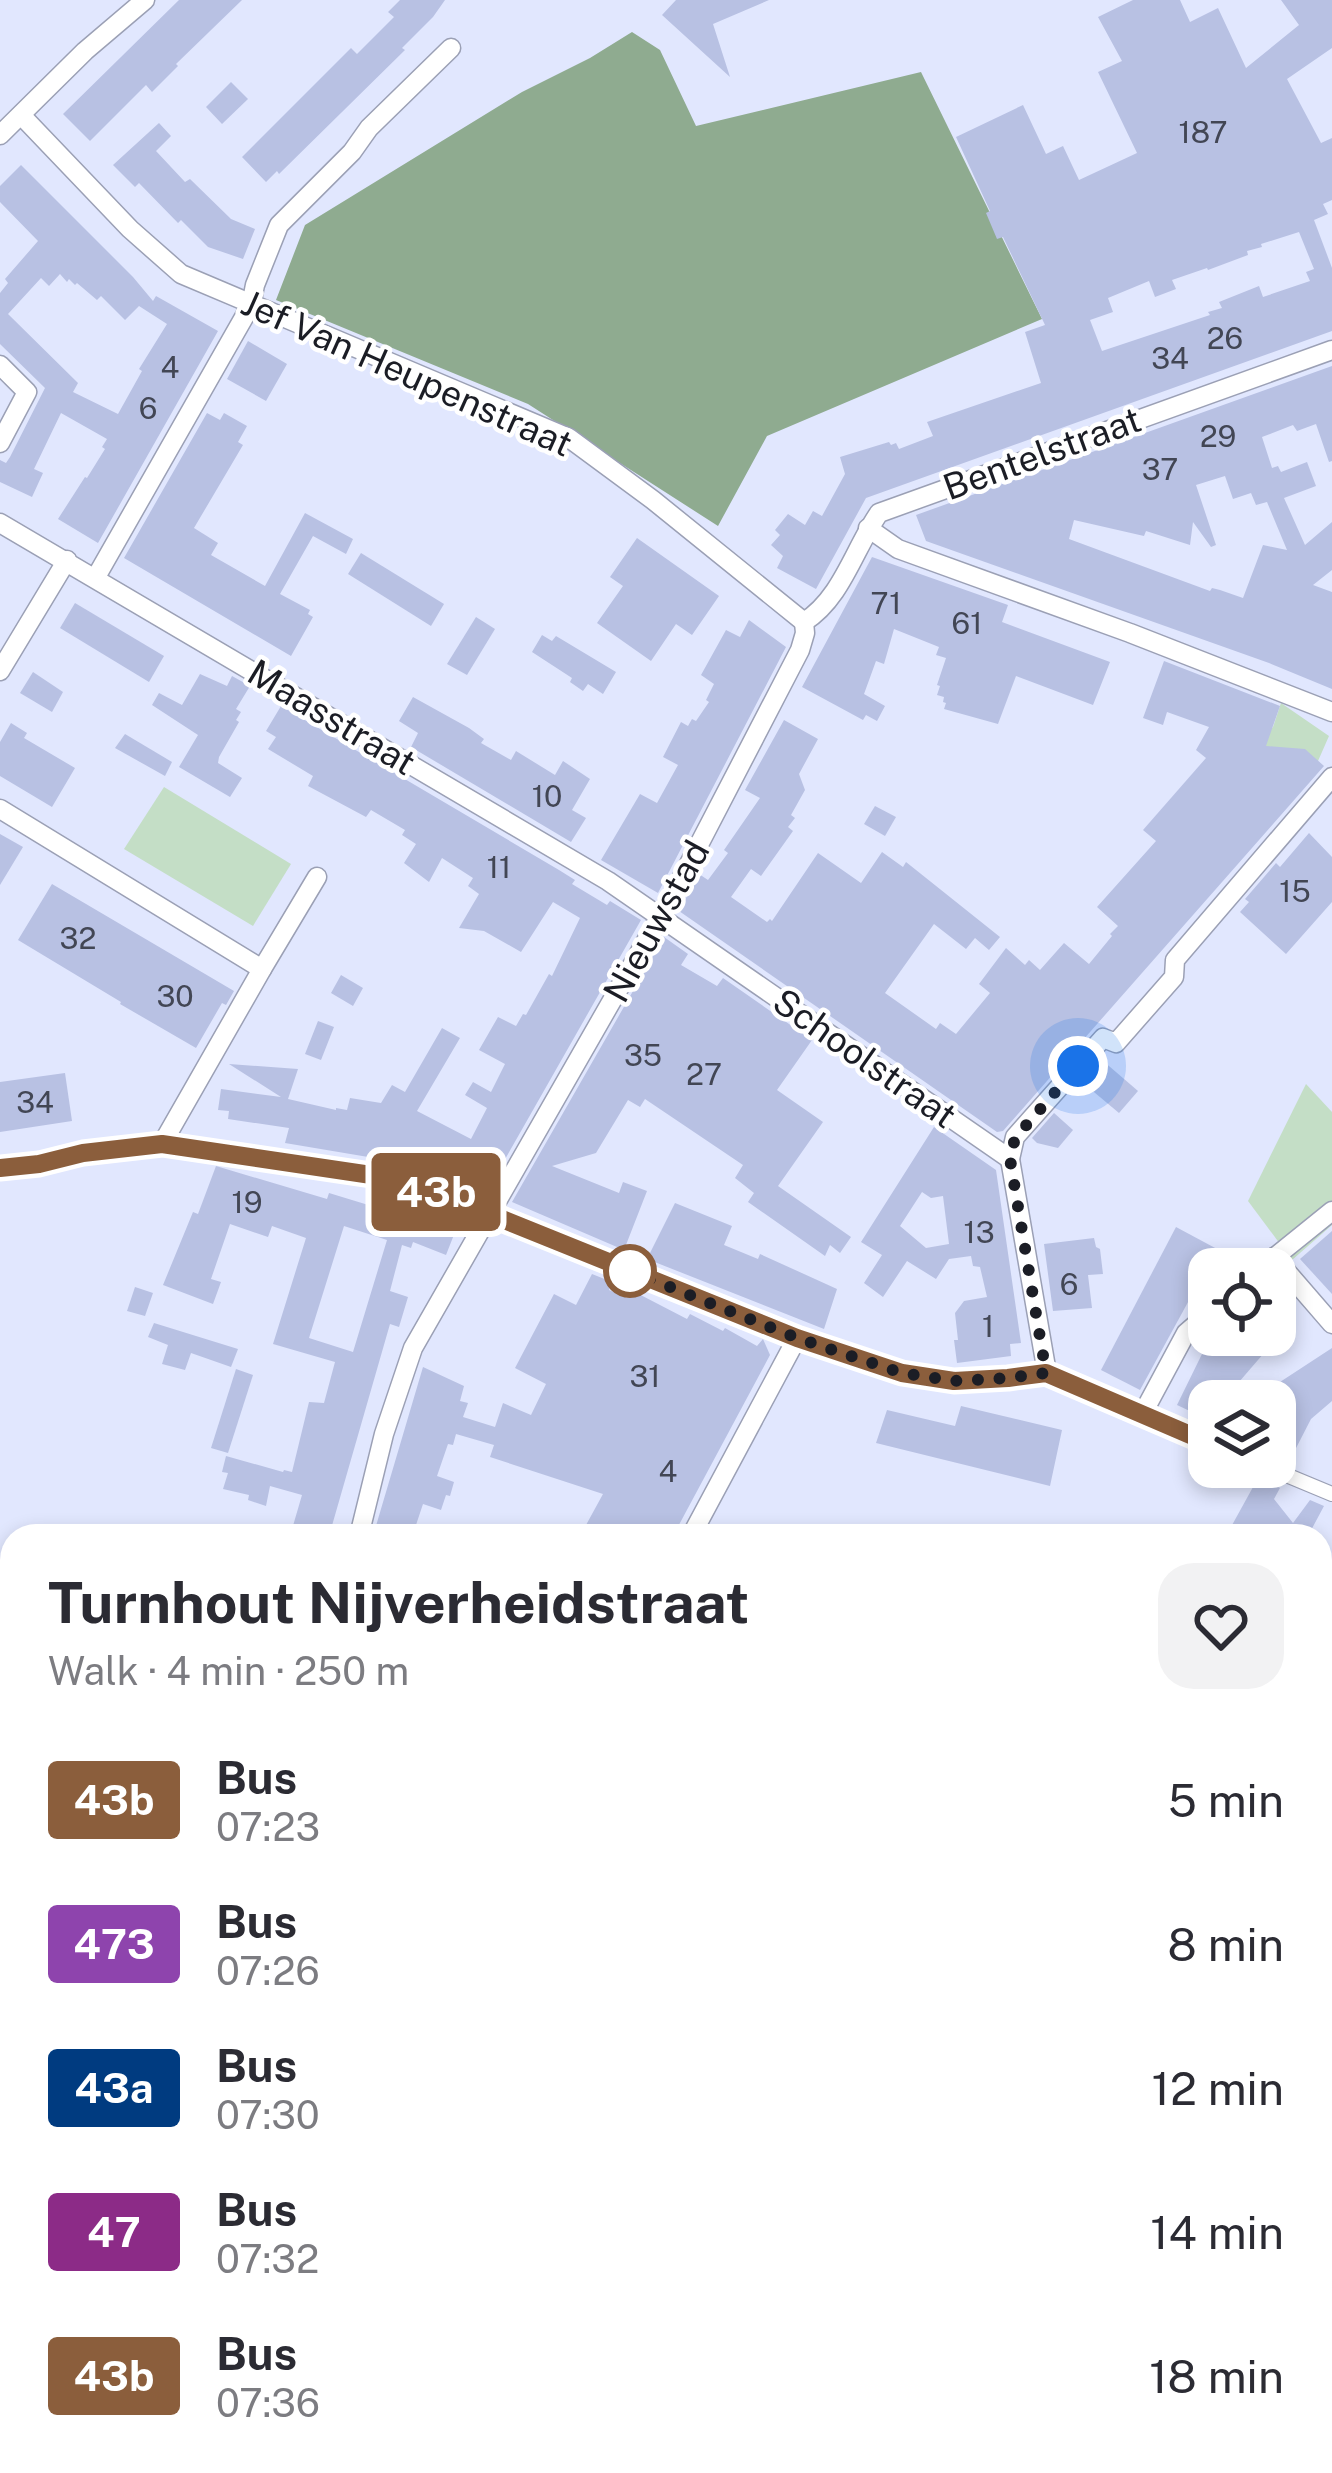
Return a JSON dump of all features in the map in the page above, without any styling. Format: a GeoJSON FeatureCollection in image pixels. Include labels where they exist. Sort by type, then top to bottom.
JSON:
{"type":"FeatureCollection","features":[{"type":"Feature","properties":{"kind":"street"},"geometry":{"type":"LineString","coordinates":[[0,135],[145,0]]}},
{"type":"Feature","properties":{"kind":"street"},"geometry":{"type":"LineString","coordinates":[[96,577],[251,305],[279,225],[451,48]]}},
{"type":"Feature","properties":{"kind":"street","name":"Jef Van Heupenstraat"},"geometry":{"type":"LineString","coordinates":[[21,115],[155,254],[182,274],[569,438],[804,622]]}},
{"type":"Feature","properties":{"kind":"street","name":"Bentelstraat"},"geometry":{"type":"LineString","coordinates":[[868,528],[879,513],[938,490],[1332,350]]}},
{"type":"Feature","properties":{"kind":"street"},"geometry":{"type":"LineString","coordinates":[[0,365],[27,392],[0,443]]}},
{"type":"Feature","properties":{"kind":"street","name":"Maasstraat"},"geometry":{"type":"LineString","coordinates":[[0,523],[661,915]]}},
{"type":"Feature","properties":{"kind":"street"},"geometry":{"type":"LineString","coordinates":[[804,622],[833,594],[868,528],[898,549],[1332,712]]}},
{"type":"Feature","properties":{"kind":"street"},"geometry":{"type":"LineString","coordinates":[[0,671],[68,560]]}},
{"type":"Feature","properties":{"kind":"street","name":"Nieuwstad"},"geometry":{"type":"LineString","coordinates":[[362,1524],[384,1434],[413,1348],[661,915],[800,650],[804,622]]}},
{"type":"Feature","properties":{"kind":"street"},"geometry":{"type":"LineString","coordinates":[[1046,1373],[1010,1159],[1015,1138],[1103,1038],[1116,1043],[1174,977],[1175,960],[1332,777]]}},
{"type":"Feature","properties":{"kind":"street"},"geometry":{"type":"LineString","coordinates":[[0,809],[262,969]]}},
{"type":"Feature","properties":{"kind":"street"},"geometry":{"type":"LineString","coordinates":[[162,1144],[317,877]]}},
{"type":"Feature","properties":{"kind":"street","name":"Schoolstraat"},"geometry":{"type":"LineString","coordinates":[[661,915],[1010,1159]]}},
{"type":"Feature","properties":{"kind":"street"},"geometry":{"type":"LineString","coordinates":[[0,1168],[162,1144],[405,1180],[797,1338],[902,1373],[954,1381],[1046,1373],[1188,1433]]}},
{"type":"Feature","properties":{"kind":"street"},"geometry":{"type":"LineString","coordinates":[[1286,1248],[1332,1211]]}},
{"type":"Feature","properties":{"kind":"street"},"geometry":{"type":"LineString","coordinates":[[1296,1290],[1332,1324]]}},
{"type":"Feature","properties":{"kind":"street"},"geometry":{"type":"LineString","coordinates":[[1143,1413],[1188,1331]]}},
{"type":"Feature","properties":{"kind":"street"},"geometry":{"type":"LineString","coordinates":[[697,1524],[797,1338]]}},
{"type":"Feature","properties":{"kind":"street"},"geometry":{"type":"LineString","coordinates":[[1296,1479],[1332,1494]]}},
{"type":"Feature","properties":{"kind":"green space"},"geometry":{"type":"Polygon","coordinates":[[[632,32],[660,50],[696,126],[921,72],[1042,319],[767,436],[718,526],[528,404],[276,300],[305,225],[522,92],[632,32]]]}},
{"type":"Feature","properties":{"kind":"green space"},"geometry":{"type":"Polygon","coordinates":[[[1281,703],[1329,736],[1318,761],[1245,754],[1273,727],[1281,703]]]}},
{"type":"Feature","properties":{"kind":"green space"},"geometry":{"type":"Polygon","coordinates":[[[164,787],[291,864],[253,926],[124,849],[164,787]]]}},
{"type":"Feature","properties":{"kind":"green space"},"geometry":{"type":"Polygon","coordinates":[[[1306,1084],[1332,1112],[1332,1225],[1296,1256],[1296,1248],[1283,1248],[1248,1201],[1306,1084]]]}},
{"type":"Feature","properties":{"kind":"building"},"geometry":{"type":"Polygon","coordinates":[[[179,0],[242,0],[152,92],[146,85],[90,141],[63,114],[179,0]]]}},
{"type":"Feature","properties":{"kind":"building"},"geometry":{"type":"Polygon","coordinates":[[[400,0],[445,0],[402,48],[405,50],[266,182],[242,157],[351,48],[357,54],[394,17],[388,12],[400,0]]]}},
{"type":"Feature","properties":{"kind":"building"},"geometry":{"type":"Polygon","coordinates":[[[676,0],[769,0],[713,24],[730,77],[662,15],[676,0]]]}},
{"type":"Feature","properties":{"kind":"building"},"geometry":{"type":"Polygon","coordinates":[[[1133,0],[1180,0],[1190,22],[1218,8],[1246,68],[1299,25],[1281,0],[1332,0],[1332,48],[1287,79],[1321,143],[1332,138],[1332,200],[1323,204],[1328,214],[1314,220],[1332,268],[1332,331],[866,498],[816,589],[777,568],[783,556],[771,545],[780,535],[775,530],[788,514],[805,525],[813,511],[822,516],[845,474],[840,457],[889,442],[899,449],[933,436],[927,422],[1041,383],[1025,332],[1045,325],[1003,237],[997,239],[986,213],[990,211],[956,137],[1023,105],[1046,154],[1063,146],[1079,180],[1137,153],[1098,72],[1122,61],[1098,17],[1133,0]],[[1299,232],[1172,280],[1176,289],[1155,297],[1149,281],[1108,298],[1113,312],[1090,320],[1102,351],[1210,315],[1208,312],[1222,308],[1219,302],[1259,286],[1263,297],[1310,281],[1306,272],[1314,269],[1299,232]]]}},
{"type":"Feature","properties":{"kind":"building"},"geometry":{"type":"Polygon","coordinates":[[[231,82],[248,99],[222,124],[206,107],[231,82]]]}},
{"type":"Feature","properties":{"kind":"building"},"geometry":{"type":"Polygon","coordinates":[[[159,123],[171,136],[156,151],[231,219],[255,229],[243,259],[208,247],[113,165],[159,123]]]}},
{"type":"Feature","properties":{"kind":"building"},"geometry":{"type":"Polygon","coordinates":[[[21,165],[153,301],[156,296],[218,331],[98,543],[58,519],[107,439],[61,413],[34,469],[43,473],[32,497],[0,482],[0,460],[6,463],[10,457],[45,388],[0,344],[0,293],[8,283],[5,279],[38,241],[0,202],[0,186],[21,165]],[[60,274],[49,286],[41,278],[8,314],[78,383],[73,392],[118,414],[167,324],[139,306],[125,320],[101,296],[97,300],[77,283],[67,282],[60,274]]]}},
{"type":"Feature","properties":{"kind":"building"},"geometry":{"type":"Polygon","coordinates":[[[248,341],[287,364],[266,401],[227,379],[248,341]]]}},
{"type":"Feature","properties":{"kind":"building"},"geometry":{"type":"Polygon","coordinates":[[[1332,366],[1332,461],[1316,424],[1297,431],[1293,425],[1262,437],[1272,468],[1278,466],[1281,472],[1307,462],[1316,486],[1284,498],[1305,545],[1332,522],[1332,570],[1313,585],[1332,592],[1332,689],[926,541],[916,515],[1332,366]],[[1225,476],[1196,485],[1216,545],[1211,547],[1193,522],[1190,545],[1146,531],[1144,536],[1074,520],[1069,539],[1210,591],[1243,598],[1263,545],[1287,550],[1267,502],[1256,505],[1251,493],[1233,499],[1225,476]]]}},
{"type":"Feature","properties":{"kind":"building"},"geometry":{"type":"Polygon","coordinates":[[[207,413],[220,420],[224,413],[247,426],[238,442],[243,445],[194,528],[218,543],[211,555],[265,586],[305,513],[353,539],[346,554],[313,536],[280,594],[310,610],[313,617],[291,656],[124,558],[207,413]]]}},
{"type":"Feature","properties":{"kind":"building"},"geometry":{"type":"Polygon","coordinates":[[[637,538],[719,596],[692,635],[676,624],[651,661],[597,623],[623,586],[610,577],[637,538]]]}},
{"type":"Feature","properties":{"kind":"building"},"geometry":{"type":"Polygon","coordinates":[[[361,553],[444,604],[431,626],[348,574],[361,553]]]}},
{"type":"Feature","properties":{"kind":"building"},"geometry":{"type":"Polygon","coordinates":[[[872,557],[1008,605],[1002,622],[1110,662],[1093,705],[1016,676],[998,724],[944,709],[937,685],[946,658],[936,655],[939,647],[894,629],[884,664],[876,661],[864,694],[885,706],[877,721],[866,715],[863,720],[802,687],[872,557]]]}},
{"type":"Feature","properties":{"kind":"building"},"geometry":{"type":"Polygon","coordinates":[[[75,603],[164,656],[149,682],[60,628],[75,603]]]}},
{"type":"Feature","properties":{"kind":"building"},"geometry":{"type":"Polygon","coordinates":[[[476,617],[495,629],[467,675],[447,664],[476,617]]]}},
{"type":"Feature","properties":{"kind":"building"},"geometry":{"type":"Polygon","coordinates":[[[749,620],[786,647],[658,893],[601,860],[640,794],[657,803],[678,765],[663,757],[681,722],[688,726],[692,719],[696,721],[709,702],[714,684],[701,675],[726,630],[740,637],[749,620]]]}},
{"type":"Feature","properties":{"kind":"building"},"geometry":{"type":"Polygon","coordinates":[[[542,635],[552,641],[556,636],[616,672],[603,694],[588,684],[583,691],[570,682],[572,678],[532,652],[542,635]]]}},
{"type":"Feature","properties":{"kind":"building"},"geometry":{"type":"Polygon","coordinates":[[[1164,661],[1280,706],[1266,746],[1305,749],[1324,766],[1003,1131],[997,1132],[679,911],[699,874],[708,880],[728,853],[724,850],[760,798],[745,790],[784,720],[818,739],[799,774],[805,790],[791,815],[795,818],[788,827],[793,831],[761,876],[751,869],[731,897],[772,921],[818,853],[861,883],[882,852],[903,867],[906,862],[1000,937],[989,950],[975,938],[966,949],[934,924],[885,993],[936,1029],[940,1023],[956,1034],[990,993],[979,984],[1006,948],[1025,965],[1029,960],[1040,970],[1064,943],[1089,964],[1118,926],[1097,907],[1156,841],[1143,830],[1206,758],[1196,750],[1209,727],[1167,712],[1163,725],[1143,718],[1164,661]]]}},
{"type":"Feature","properties":{"kind":"building"},"geometry":{"type":"Polygon","coordinates":[[[33,672],[63,692],[52,712],[20,693],[33,672]]]}},
{"type":"Feature","properties":{"kind":"building"},"geometry":{"type":"Polygon","coordinates":[[[200,674],[227,686],[232,676],[250,686],[236,709],[241,712],[239,722],[219,757],[218,763],[242,778],[230,797],[179,767],[198,735],[152,705],[159,693],[182,705],[200,674]]]}},
{"type":"Feature","properties":{"kind":"building"},"geometry":{"type":"Polygon","coordinates":[[[413,697],[469,728],[484,739],[481,743],[511,760],[516,751],[555,775],[563,761],[590,779],[572,810],[586,818],[571,842],[411,747],[418,733],[399,721],[413,697]]]}},
{"type":"Feature","properties":{"kind":"building"},"geometry":{"type":"Polygon","coordinates":[[[281,706],[559,870],[575,880],[572,884],[607,905],[610,901],[641,920],[487,1191],[392,1161],[285,1143],[289,1128],[228,1119],[229,1111],[218,1110],[221,1089],[281,1097],[229,1064],[298,1069],[288,1099],[336,1110],[347,1110],[350,1098],[381,1103],[392,1085],[405,1092],[442,1028],[460,1038],[417,1111],[471,1139],[487,1108],[465,1095],[473,1082],[491,1092],[505,1064],[479,1050],[498,1017],[516,1026],[526,1015],[549,974],[552,976],[580,918],[553,902],[521,952],[484,931],[459,928],[479,894],[468,886],[473,878],[442,858],[429,882],[404,863],[416,844],[402,835],[405,830],[371,810],[366,817],[308,786],[313,776],[268,749],[276,737],[266,731],[281,706]]]}},
{"type":"Feature","properties":{"kind":"building"},"geometry":{"type":"Polygon","coordinates":[[[11,723],[27,733],[24,738],[75,768],[52,807],[0,776],[0,742],[11,723]]]}},
{"type":"Feature","properties":{"kind":"building"},"geometry":{"type":"Polygon","coordinates":[[[125,734],[172,762],[165,776],[115,748],[125,734]]]}},
{"type":"Feature","properties":{"kind":"building"},"geometry":{"type":"Polygon","coordinates":[[[875,806],[896,817],[885,836],[864,824],[875,806]]]}},
{"type":"Feature","properties":{"kind":"building"},"geometry":{"type":"Polygon","coordinates":[[[1309,833],[1332,857],[1332,902],[1286,954],[1240,912],[1249,902],[1245,899],[1276,863],[1280,867],[1309,833]]]}},
{"type":"Feature","properties":{"kind":"building"},"geometry":{"type":"Polygon","coordinates":[[[0,834],[23,847],[0,885],[0,834]]]}},
{"type":"Feature","properties":{"kind":"building"},"geometry":{"type":"Polygon","coordinates":[[[52,884],[234,991],[196,1048],[18,940],[52,884]]]}},
{"type":"Feature","properties":{"kind":"building"},"geometry":{"type":"Polygon","coordinates":[[[664,937],[688,954],[681,965],[717,986],[723,978],[812,1040],[777,1090],[823,1122],[778,1186],[851,1237],[840,1253],[830,1245],[825,1256],[748,1202],[754,1193],[735,1178],[743,1165],[645,1099],[640,1107],[628,1100],[596,1153],[552,1166],[619,1193],[623,1182],[647,1191],[624,1250],[512,1202],[664,937]]]}},
{"type":"Feature","properties":{"kind":"building"},"geometry":{"type":"Polygon","coordinates":[[[341,975],[363,988],[353,1006],[331,993],[341,975]]]}},
{"type":"Feature","properties":{"kind":"building"},"geometry":{"type":"Polygon","coordinates":[[[318,1021],[334,1027],[321,1060],[305,1054],[318,1021]]]}},
{"type":"Feature","properties":{"kind":"building"},"geometry":{"type":"Polygon","coordinates":[[[1102,1060],[1138,1091],[1119,1113],[1082,1082],[1102,1060]]]}},
{"type":"Feature","properties":{"kind":"building"},"geometry":{"type":"Polygon","coordinates":[[[65,1073],[72,1121],[0,1132],[0,1082],[65,1073]]]}},
{"type":"Feature","properties":{"kind":"building"},"geometry":{"type":"Polygon","coordinates":[[[1054,1113],[1073,1130],[1058,1148],[1032,1138],[1054,1113]]]}},
{"type":"Feature","properties":{"kind":"building"},"geometry":{"type":"Polygon","coordinates":[[[934,1127],[996,1170],[1021,1343],[1010,1344],[1011,1356],[957,1363],[955,1313],[964,1301],[987,1297],[980,1267],[973,1266],[971,1256],[949,1259],[936,1279],[907,1261],[883,1297],[864,1283],[882,1255],[861,1242],[934,1127]],[[922,1192],[900,1226],[926,1248],[949,1244],[943,1196],[931,1198],[922,1192]]]}},
{"type":"Feature","properties":{"kind":"building"},"geometry":{"type":"Polygon","coordinates":[[[216,1166],[327,1199],[329,1193],[388,1211],[392,1202],[457,1227],[446,1255],[413,1242],[411,1248],[402,1245],[390,1291],[408,1297],[399,1327],[390,1324],[332,1524],[294,1524],[302,1495],[270,1486],[266,1506],[248,1500],[249,1495],[223,1489],[226,1456],[292,1472],[309,1402],[324,1403],[335,1362],[273,1344],[306,1238],[272,1226],[268,1237],[230,1224],[211,1279],[221,1282],[213,1304],[163,1285],[193,1212],[198,1214],[216,1166]],[[344,1226],[309,1338],[353,1352],[387,1240],[344,1226]]]}},
{"type":"Feature","properties":{"kind":"building"},"geometry":{"type":"Polygon","coordinates":[[[675,1203],[732,1226],[724,1245],[758,1259],[760,1254],[837,1289],[824,1329],[647,1259],[675,1203]]]}},
{"type":"Feature","properties":{"kind":"building"},"geometry":{"type":"Polygon","coordinates":[[[1176,1227],[1215,1248],[1188,1248],[1188,1302],[1140,1390],[1101,1370],[1176,1227]]]}},
{"type":"Feature","properties":{"kind":"building"},"geometry":{"type":"Polygon","coordinates":[[[1332,1231],[1332,1294],[1300,1259],[1332,1231]]]}},
{"type":"Feature","properties":{"kind":"building"},"geometry":{"type":"Polygon","coordinates":[[[1094,1238],[1103,1274],[1088,1275],[1092,1308],[1053,1311],[1044,1244],[1094,1238]]]}},
{"type":"Feature","properties":{"kind":"building"},"geometry":{"type":"Polygon","coordinates":[[[592,1274],[612,1282],[609,1290],[627,1298],[631,1290],[687,1319],[690,1314],[757,1346],[763,1339],[770,1355],[679,1524],[587,1524],[603,1494],[490,1457],[494,1445],[456,1434],[437,1476],[454,1482],[441,1510],[423,1504],[416,1524],[377,1524],[423,1367],[464,1386],[460,1401],[468,1403],[463,1417],[495,1427],[503,1403],[531,1415],[546,1384],[515,1368],[554,1294],[576,1305],[592,1274]]]}},
{"type":"Feature","properties":{"kind":"building"},"geometry":{"type":"Polygon","coordinates":[[[135,1287],[153,1293],[145,1316],[127,1311],[135,1287]]]}},
{"type":"Feature","properties":{"kind":"building"},"geometry":{"type":"Polygon","coordinates":[[[154,1323],[238,1349],[231,1367],[191,1353],[185,1370],[162,1364],[168,1345],[148,1337],[154,1323]]]}},
{"type":"Feature","properties":{"kind":"building"},"geometry":{"type":"Polygon","coordinates":[[[1332,1348],[1332,1401],[1311,1419],[1296,1448],[1296,1380],[1283,1380],[1332,1348]]]}},
{"type":"Feature","properties":{"kind":"building"},"geometry":{"type":"Polygon","coordinates":[[[1202,1356],[1261,1356],[1241,1380],[1190,1380],[1202,1356]]]}},
{"type":"Feature","properties":{"kind":"building"},"geometry":{"type":"Polygon","coordinates":[[[236,1369],[253,1375],[228,1453],[211,1448],[236,1369]]]}},
{"type":"Feature","properties":{"kind":"building"},"geometry":{"type":"Polygon","coordinates":[[[1188,1383],[1188,1410],[1177,1405],[1188,1383]]]}},
{"type":"Feature","properties":{"kind":"building"},"geometry":{"type":"Polygon","coordinates":[[[961,1406],[1062,1430],[1050,1486],[876,1443],[887,1410],[955,1426],[961,1406]]]}},
{"type":"Feature","properties":{"kind":"building"},"geometry":{"type":"Polygon","coordinates":[[[1252,1488],[1280,1488],[1274,1499],[1293,1523],[1310,1500],[1324,1506],[1314,1524],[1233,1524],[1252,1488]]]}},
{"type":"Feature","properties":{"kind":"bus line","name":"43b"},"geometry":{"type":"LineString","coordinates":[[0,1168],[162,1144],[405,1180],[797,1338],[902,1373],[954,1381],[1046,1373],[1188,1434]]}},
{"type":"Feature","properties":{"kind":"route"},"geometry":{"type":"LineString","coordinates":[[630,1271],[797,1338],[902,1373],[954,1381],[1046,1373],[1010,1159],[1015,1138],[1078,1066]]}}]}
